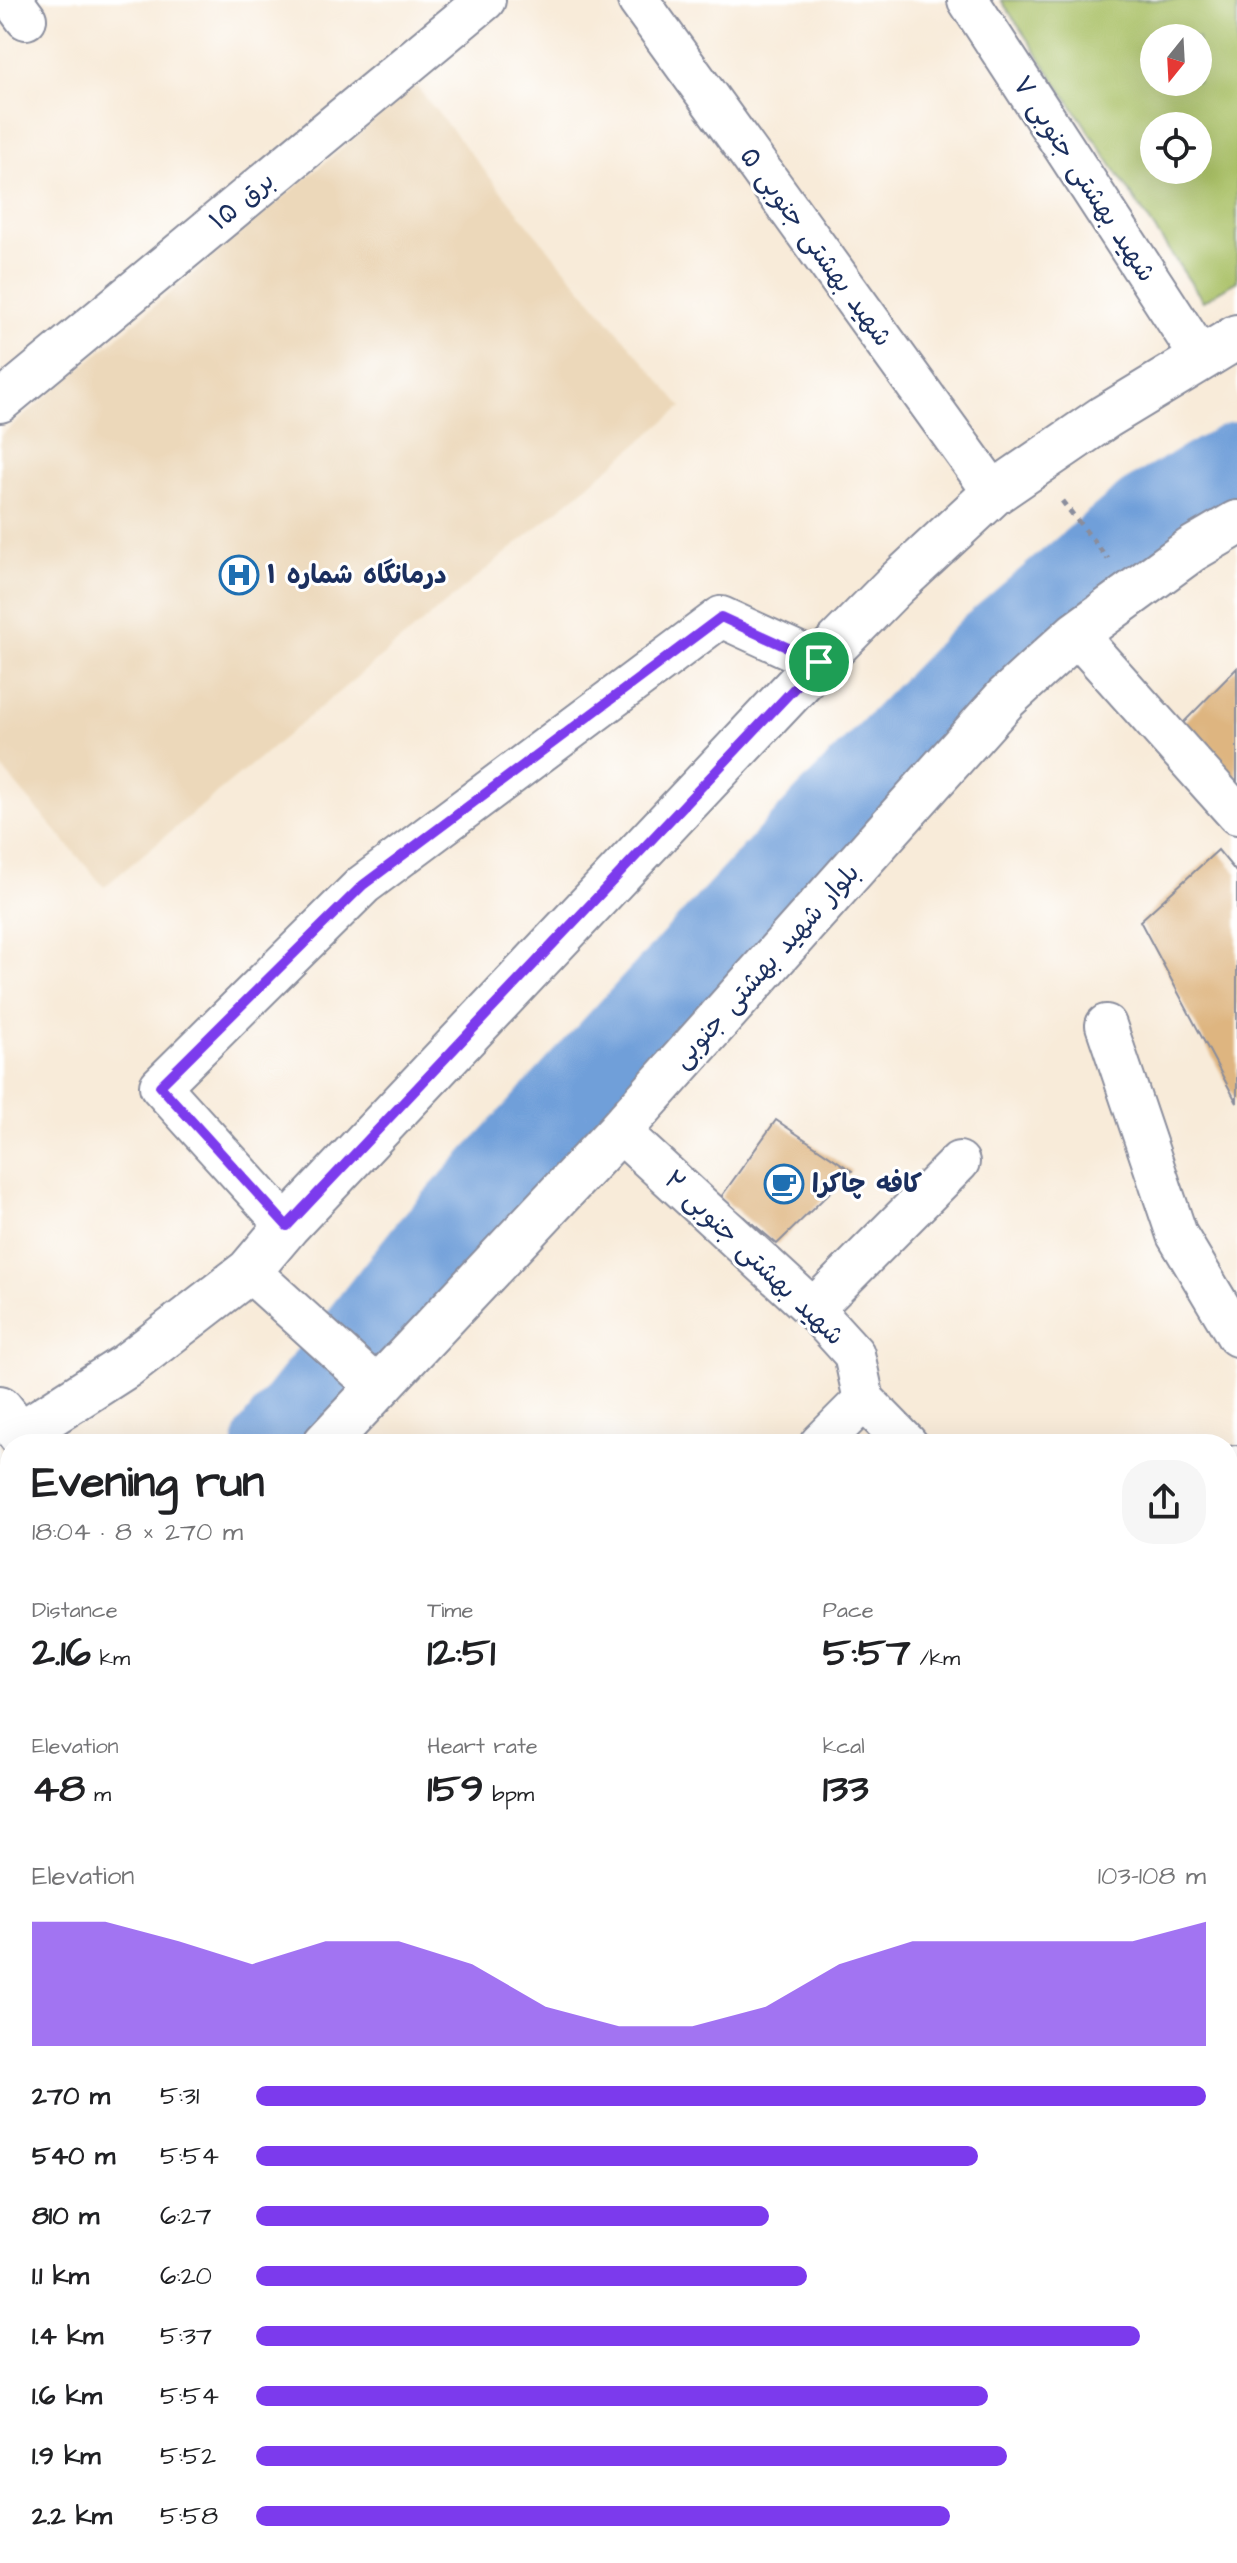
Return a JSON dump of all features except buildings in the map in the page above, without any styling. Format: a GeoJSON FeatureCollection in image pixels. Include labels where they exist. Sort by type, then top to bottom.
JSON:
{"type":"FeatureCollection","features":[{"type":"Feature","properties":{"kind":"street","name":"برق ۱۵"},"geometry":{"type":"LineString","coordinates":[[0,402],[485,0]]}},
{"type":"Feature","properties":{"kind":"street","name":"شهید بهشتی جنوبی ۵"},"geometry":{"type":"LineString","coordinates":[[638,0],[994,493]]}},
{"type":"Feature","properties":{"kind":"street","name":"شهید بهشتی جنوبی ۷"},"geometry":{"type":"LineString","coordinates":[[968,0],[1219,348]]}},
{"type":"Feature","properties":{"kind":"street"},"geometry":{"type":"LineString","coordinates":[[16,1429],[126,1366],[249,1271],[287,1226],[819,662],[894,586],[994,493],[1105,417],[1219,348]]}},
{"type":"Feature","properties":{"kind":"street","name":"بلوار شهید بهشتی جنوبی"},"geometry":{"type":"LineString","coordinates":[[334,1434],[619,1131],[1006,698],[1076,634],[1191,550],[1237,523]]}},
{"type":"Feature","properties":{"kind":"street"},"geometry":{"type":"LineString","coordinates":[[287,1226],[160,1086],[363,885],[721,617],[819,662]]}},
{"type":"Feature","properties":{"kind":"street"},"geometry":{"type":"LineString","coordinates":[[1076,634],[1237,814]]}},
{"type":"Feature","properties":{"kind":"street"},"geometry":{"type":"LineString","coordinates":[[1106,1025],[1177,1235],[1237,1336]]}},
{"type":"Feature","properties":{"kind":"street","name":"شهید بهشتی جنوبی ۲"},"geometry":{"type":"LineString","coordinates":[[619,1131],[813,1309],[854,1354],[864,1400]]}},
{"type":"Feature","properties":{"kind":"street"},"geometry":{"type":"LineString","coordinates":[[813,1309],[959,1162]]}},
{"type":"Feature","properties":{"kind":"street"},"geometry":{"type":"LineString","coordinates":[[249,1271],[378,1388]]}},
{"type":"Feature","properties":{"kind":"street"},"geometry":{"type":"LineString","coordinates":[[830,1434],[864,1400],[897,1434]]}},
{"type":"Feature","properties":{"kind":"path"},"geometry":{"type":"LineString","coordinates":[[1056,494],[1110,561]]}},
{"type":"Feature","properties":{"kind":"shaded area","name":"درمانگاه شماره ۱"},"geometry":{"type":"Polygon","coordinates":[[[416,86],[682,407],[104,887],[0,766],[0,436],[416,86]]]}},
{"type":"Feature","properties":{"kind":"green space"},"geometry":{"type":"Polygon","coordinates":[[[1001,0],[1237,0],[1237,281],[1203,301],[1001,0]]]}},
{"type":"Feature","properties":{"kind":"waterway"},"geometry":{"type":"LineString","coordinates":[[281,1434],[429,1246],[823,818],[989,648],[1145,515],[1237,462]]}},
{"type":"Feature","properties":{"kind":"place","name":"درمانگاه شماره ۱"},"geometry":{"type":"Point","coordinates":[239,575]}},
{"type":"Feature","properties":{"kind":"place","name":"کافه چاکرا"},"geometry":{"type":"Point","coordinates":[784,1184]}},
{"type":"Feature","properties":{"kind":"route"},"geometry":{"type":"LineString","coordinates":[[721,617],[819,662],[287,1226],[160,1086],[363,885],[721,617]]}}]}
